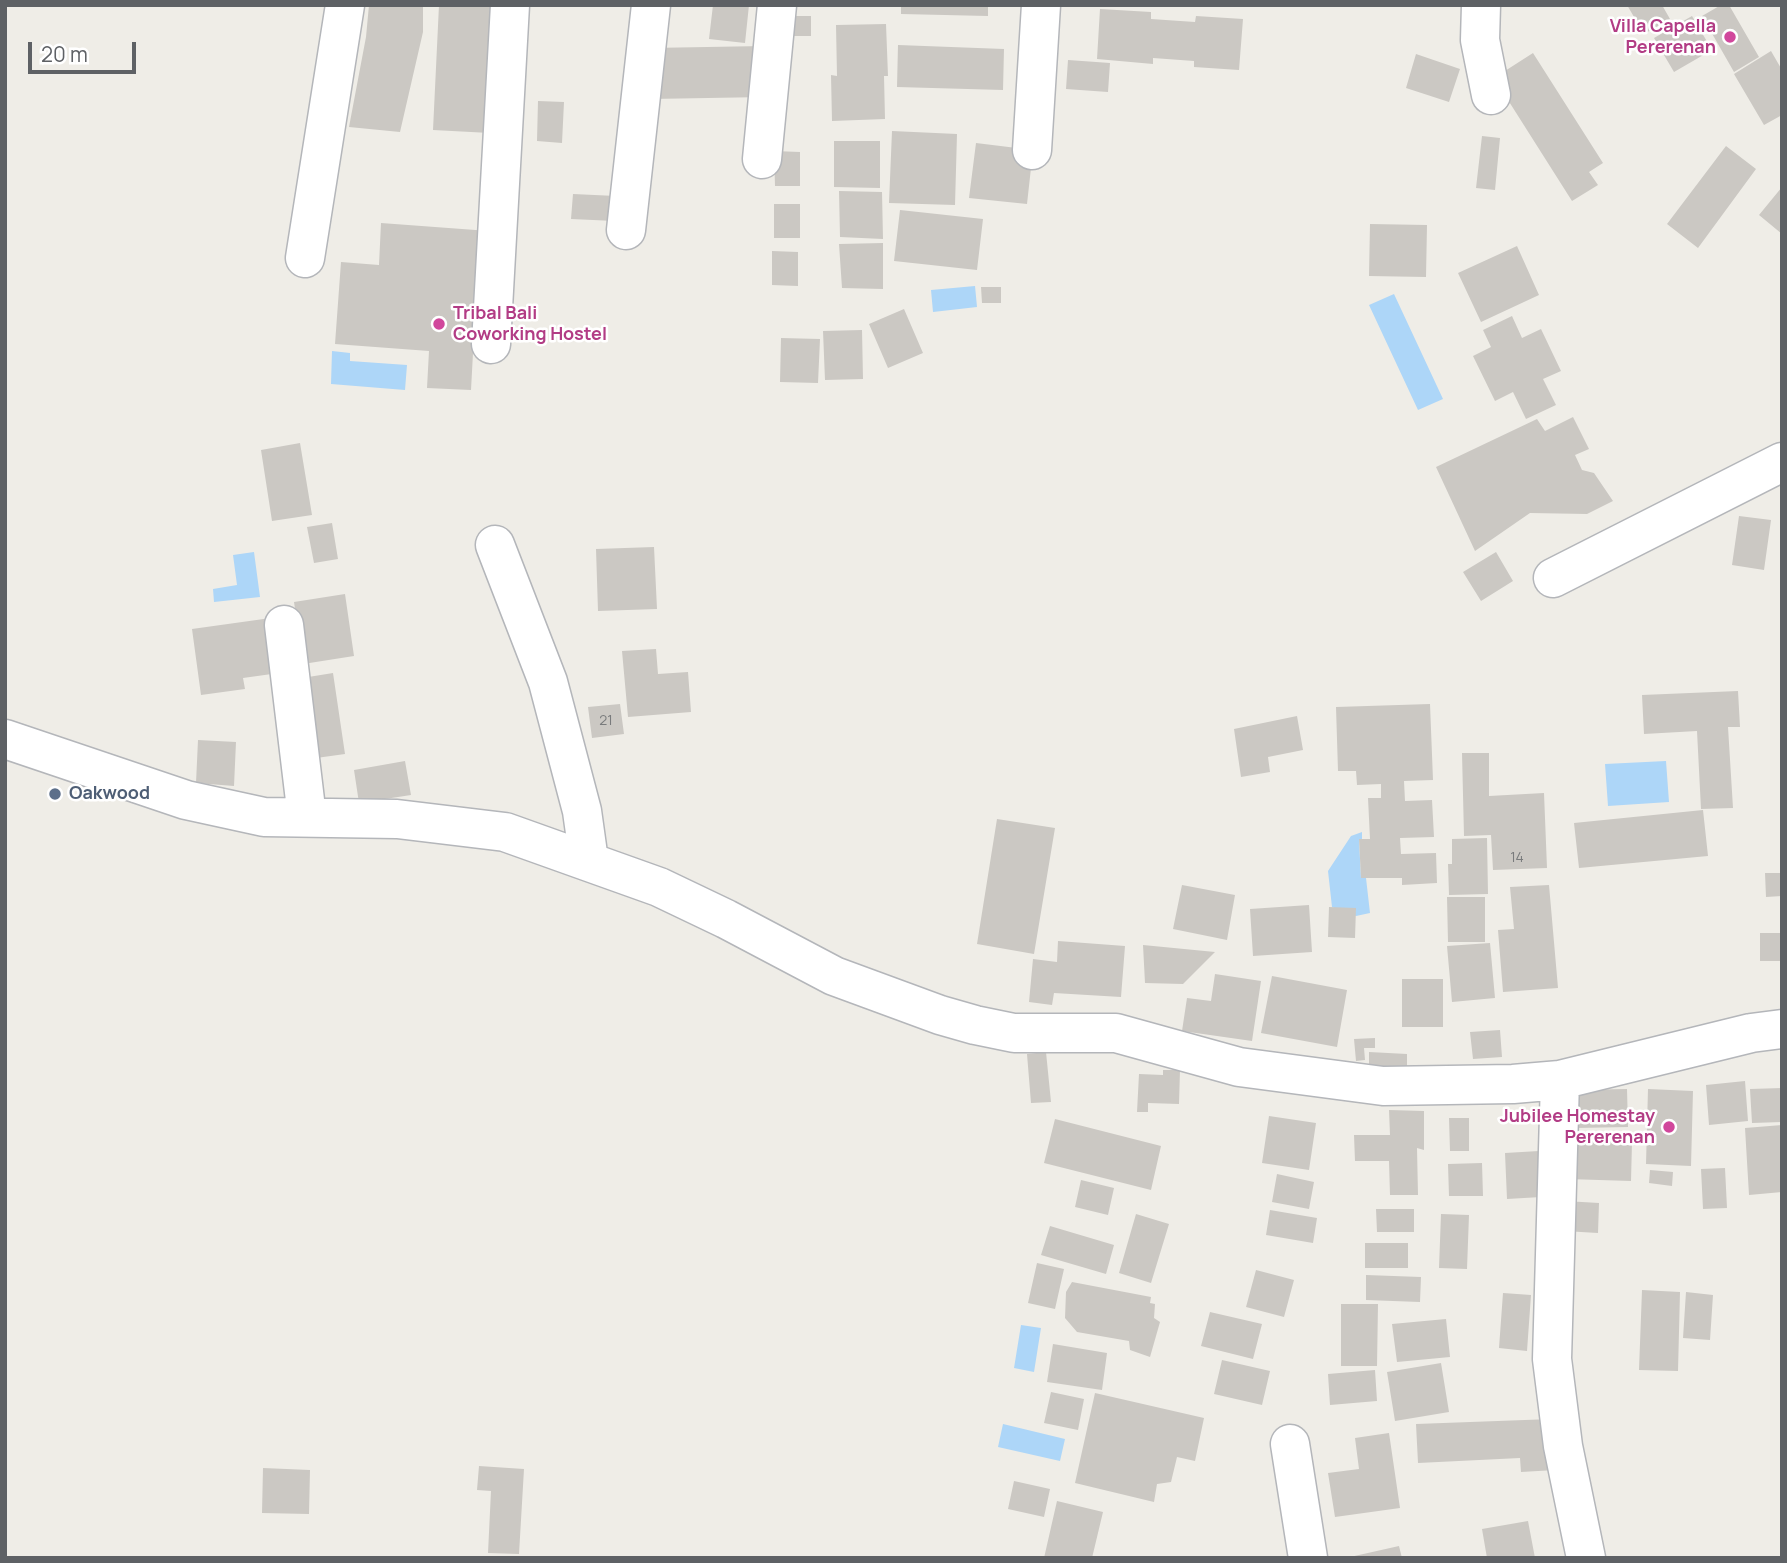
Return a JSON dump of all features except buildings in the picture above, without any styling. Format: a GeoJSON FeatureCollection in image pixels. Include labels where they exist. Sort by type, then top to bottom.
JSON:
{"type":"FeatureCollection","features":[{"type":"Feature","properties":{"kind":"street"},"geometry":{"type":"LineString","coordinates":[[305,258],[345,5]]}},
{"type":"Feature","properties":{"kind":"street"},"geometry":{"type":"LineString","coordinates":[[491,344],[510,5]]}},
{"type":"Feature","properties":{"kind":"street"},"geometry":{"type":"LineString","coordinates":[[626,230],[651,5]]}},
{"type":"Feature","properties":{"kind":"street"},"geometry":{"type":"LineString","coordinates":[[762,159],[777,5]]}},
{"type":"Feature","properties":{"kind":"street"},"geometry":{"type":"LineString","coordinates":[[1032,150],[1041,5]]}},
{"type":"Feature","properties":{"kind":"street"},"geometry":{"type":"LineString","coordinates":[[1481,5],[1480,40],[1491,96]]}},
{"type":"Feature","properties":{"kind":"street"},"geometry":{"type":"LineString","coordinates":[[1553,578],[1782,462]]}},
{"type":"Feature","properties":{"kind":"street"},"geometry":{"type":"LineString","coordinates":[[495,545],[548,682],[582,811],[589,861]]}},
{"type":"Feature","properties":{"kind":"street"},"geometry":{"type":"LineString","coordinates":[[284,625],[307,817]]}},
{"type":"Feature","properties":{"kind":"street"},"geometry":{"type":"LineString","coordinates":[[5,739],[186,800],[264,817],[397,819],[505,832],[681,897],[834,976],[975,1026],[1014,1033],[1116,1033],[1239,1066],[1383,1086],[1513,1084],[1560,1080],[1751,1033],[1782,1029]]}},
{"type":"Feature","properties":{"kind":"street"},"geometry":{"type":"LineString","coordinates":[[1560,1080],[1552,1359],[1563,1446],[1586,1558]]}},
{"type":"Feature","properties":{"kind":"street"},"geometry":{"type":"LineString","coordinates":[[1290,1444],[1308,1558]]}},
{"type":"Feature","properties":{"kind":"water"},"geometry":{"type":"Polygon","coordinates":[[[975,286],[977,307],[933,312],[931,290],[975,286]]]}},
{"type":"Feature","properties":{"kind":"water"},"geometry":{"type":"Polygon","coordinates":[[[1394,294],[1443,399],[1418,410],[1369,305],[1394,294]]]}},
{"type":"Feature","properties":{"kind":"water"},"geometry":{"type":"Polygon","coordinates":[[[332,351],[350,353],[350,361],[407,365],[405,390],[331,384],[332,351]]]}},
{"type":"Feature","properties":{"kind":"water"},"geometry":{"type":"Polygon","coordinates":[[[254,552],[260,597],[214,602],[213,589],[237,585],[233,555],[254,552]]]}},
{"type":"Feature","properties":{"kind":"water"},"geometry":{"type":"Polygon","coordinates":[[[1666,761],[1669,802],[1608,806],[1605,764],[1666,761]]]}},
{"type":"Feature","properties":{"kind":"water"},"geometry":{"type":"Polygon","coordinates":[[[1362,832],[1362,839],[1359,840],[1361,878],[1366,878],[1370,913],[1356,916],[1332,907],[1328,871],[1351,836],[1362,832]]]}},
{"type":"Feature","properties":{"kind":"water"},"geometry":{"type":"Polygon","coordinates":[[[1021,1325],[1041,1328],[1034,1372],[1014,1368],[1021,1325]]]}},
{"type":"Feature","properties":{"kind":"water"},"geometry":{"type":"Polygon","coordinates":[[[1003,1424],[1065,1439],[1060,1461],[998,1447],[1003,1424]]]}},
{"type":"Feature","properties":{"kind":"place","name":"Villa Capella Pererenan"},"geometry":{"type":"Point","coordinates":[1730,37]}},
{"type":"Feature","properties":{"kind":"place","name":"Tribal Bali Coworking Hostel"},"geometry":{"type":"Point","coordinates":[439,324]}},
{"type":"Feature","properties":{"kind":"place","name":"Oakwood"},"geometry":{"type":"Point","coordinates":[55,794]}},
{"type":"Feature","properties":{"kind":"place","name":"Jubilee Homestay Pererenan"},"geometry":{"type":"Point","coordinates":[1669,1127]}}]}
